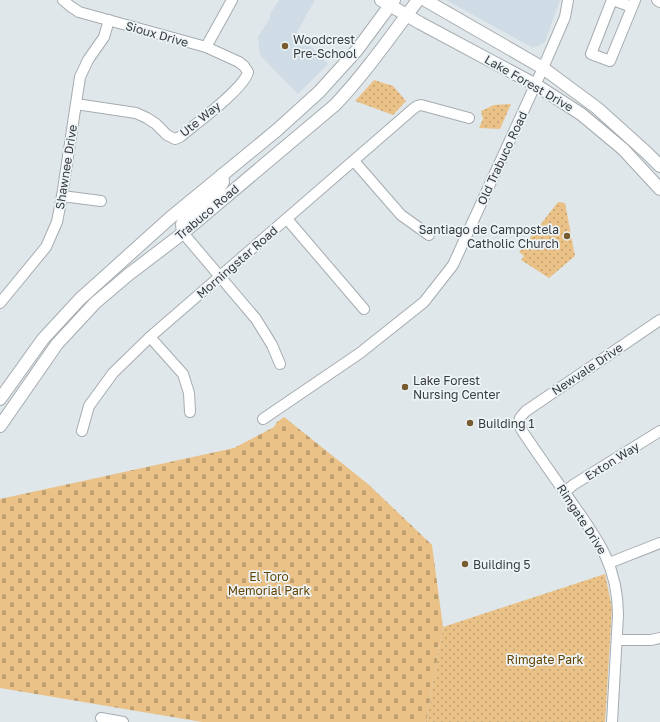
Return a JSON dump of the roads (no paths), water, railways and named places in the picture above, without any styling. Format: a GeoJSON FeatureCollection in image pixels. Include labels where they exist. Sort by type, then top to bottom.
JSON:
{"type":"FeatureCollection","features":[{"type":"Feature","properties":{"kind":"main road","name":"Trabuco Road"},"geometry":{"type":"LineString","coordinates":[[0,426],[58,344],[95,304],[128,275],[183,233],[335,105],[373,62],[418,0]]}},
{"type":"Feature","properties":{"kind":"main road","name":"Lake Forest Drive"},"geometry":{"type":"LineString","coordinates":[[425,0],[543,68],[597,108],[648,153],[660,166]]}},
{"type":"Feature","properties":{"kind":"main road","name":"Trabuco Road"},"geometry":{"type":"LineString","coordinates":[[0,399],[43,339],[80,298],[170,218],[277,130],[319,92],[357,50],[388,2]]}},
{"type":"Feature","properties":{"kind":"main road","name":"Lake Forest Drive"},"geometry":{"type":"LineString","coordinates":[[388,2],[406,16],[536,85],[581,114],[623,150],[660,189]]}},
{"type":"Feature","properties":{"kind":"main road"},"geometry":{"type":"LineString","coordinates":[[183,233],[182,224],[186,218],[219,188],[223,182],[222,175]]}},
{"type":"Feature","properties":{"kind":"street","name":"Sioux Drive"},"geometry":{"type":"LineString","coordinates":[[63,0],[79,12],[206,47],[238,62],[244,66],[248,72]]}},
{"type":"Feature","properties":{"kind":"street"},"geometry":{"type":"LineString","coordinates":[[206,47],[232,0]]}},
{"type":"Feature","properties":{"kind":"street","name":"Old Trabuco Road"},"geometry":{"type":"LineString","coordinates":[[263,419],[360,353],[424,302],[453,265],[536,85],[565,17],[568,0]]}},
{"type":"Feature","properties":{"kind":"street"},"geometry":{"type":"LineString","coordinates":[[612,0],[633,4],[610,61],[591,54],[612,0]]}},
{"type":"Feature","properties":{"kind":"street","name":"Shawnee Drive"},"geometry":{"type":"LineString","coordinates":[[0,303],[46,247],[57,222],[80,77],[84,68],[104,37],[109,20]]}},
{"type":"Feature","properties":{"kind":"street","name":"Ute Way"},"geometry":{"type":"LineString","coordinates":[[76,104],[136,113],[156,124],[167,135],[175,139],[180,137],[212,112],[242,84],[248,72]]}},
{"type":"Feature","properties":{"kind":"street","name":"Morningstar Road"},"geometry":{"type":"LineString","coordinates":[[82,431],[89,406],[113,373],[150,337],[413,109],[421,105],[469,118]]}},
{"type":"Feature","properties":{"kind":"street"},"geometry":{"type":"LineString","coordinates":[[354,161],[401,216],[430,235]]}},
{"type":"Feature","properties":{"kind":"street"},"geometry":{"type":"LineString","coordinates":[[62,196],[101,201]]}},
{"type":"Feature","properties":{"kind":"street"},"geometry":{"type":"LineString","coordinates":[[287,219],[364,309]]}},
{"type":"Feature","properties":{"kind":"street"},"geometry":{"type":"LineString","coordinates":[[183,233],[256,319],[272,345],[280,364]]}},
{"type":"Feature","properties":{"kind":"street","name":"Newvale Drive"},"geometry":{"type":"LineString","coordinates":[[518,422],[519,418],[526,411],[660,320]]}},
{"type":"Feature","properties":{"kind":"street"},"geometry":{"type":"LineString","coordinates":[[150,337],[183,374],[188,393],[190,412]]}},
{"type":"Feature","properties":{"kind":"street","name":"Rimgate Drive"},"geometry":{"type":"LineString","coordinates":[[518,422],[521,429],[594,533],[609,563],[616,586],[618,600],[612,722]]}},
{"type":"Feature","properties":{"kind":"street","name":"Exton Way"},"geometry":{"type":"LineString","coordinates":[[565,492],[573,485],[660,431]]}},
{"type":"Feature","properties":{"kind":"street"},"geometry":{"type":"LineString","coordinates":[[609,563],[660,543]]}},
{"type":"Feature","properties":{"kind":"street"},"geometry":{"type":"LineString","coordinates":[[617,640],[651,640],[660,638]]}},
{"type":"Feature","properties":{"kind":"street"},"geometry":{"type":"LineString","coordinates":[[101,718],[123,722]]}},
{"type":"Feature","properties":{"kind":"place","name":"Woodcrest Pre-School"},"geometry":{"type":"Point","coordinates":[285,46]}},
{"type":"Feature","properties":{"kind":"place","name":"Santiago de Campostela Catholic Church"},"geometry":{"type":"Point","coordinates":[567,236]}},
{"type":"Feature","properties":{"kind":"place","name":"Lake Forest Nursing Center"},"geometry":{"type":"Point","coordinates":[405,387]}},
{"type":"Feature","properties":{"kind":"place","name":"Building 1"},"geometry":{"type":"Point","coordinates":[470,423]}},
{"type":"Feature","properties":{"kind":"place","name":"Building 5"},"geometry":{"type":"Point","coordinates":[465,564]}},
{"type":"Feature","properties":{"kind":"park label","name":"El Toro Memorial Park"},"geometry":{"type":"Point","coordinates":[269,583]}},
{"type":"Feature","properties":{"kind":"park label","name":"Rimgate Park"},"geometry":{"type":"Point","coordinates":[545,659]}}]}
